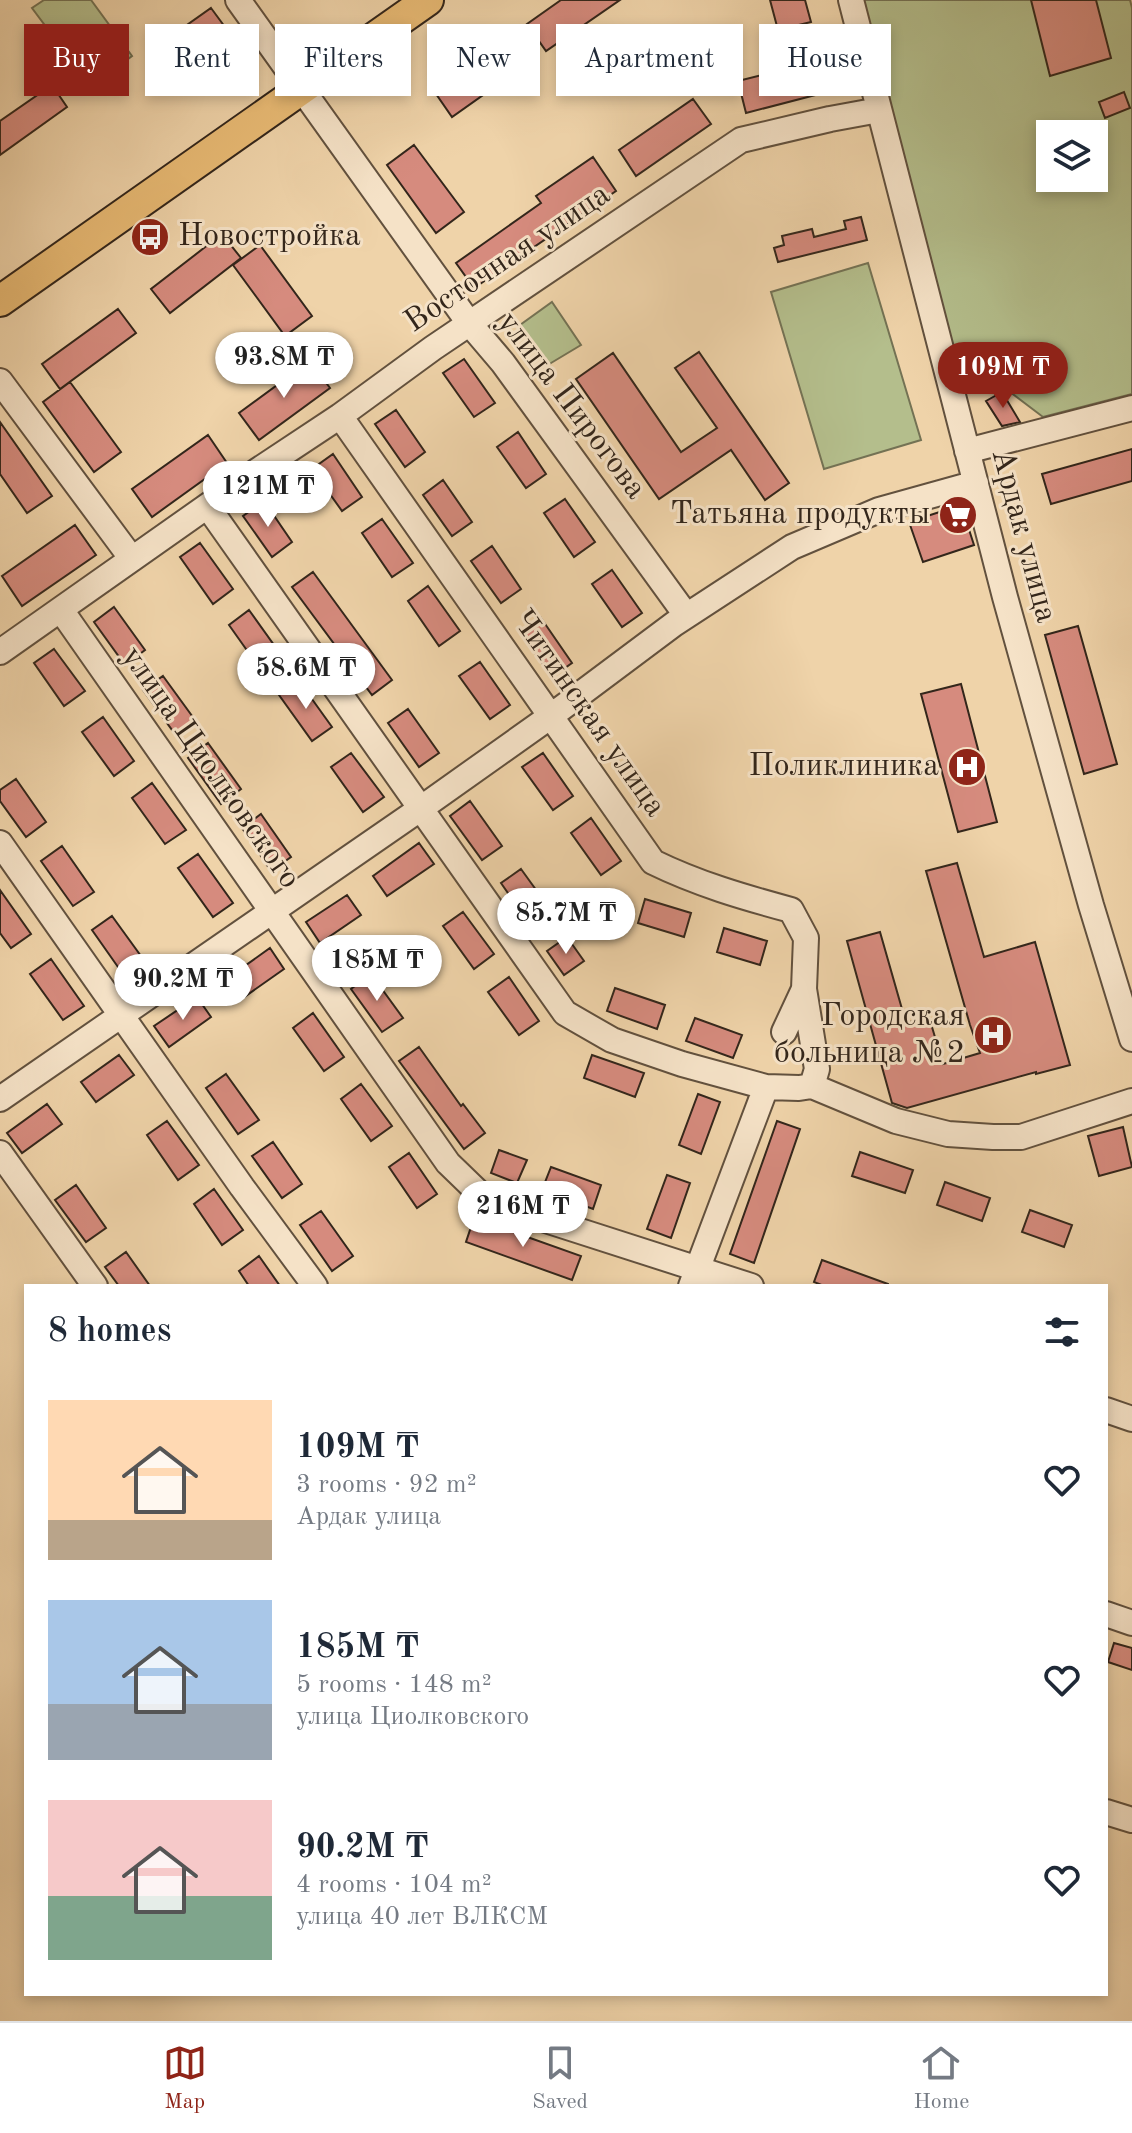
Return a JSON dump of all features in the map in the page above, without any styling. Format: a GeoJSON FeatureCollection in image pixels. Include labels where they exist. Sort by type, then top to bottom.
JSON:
{"type":"FeatureCollection","features":[{"type":"Feature","properties":{"kind":"main road"},"geometry":{"type":"LineString","coordinates":[[393,24],[428,0]]}},
{"type":"Feature","properties":{"kind":"main road"},"geometry":{"type":"LineString","coordinates":[[0,301],[290,96]]}},
{"type":"Feature","properties":{"kind":"street","name":"улица Пирогова"},"geometry":{"type":"LineString","coordinates":[[238,0],[275,52]]}},
{"type":"Feature","properties":{"kind":"street","name":"Ардак улица"},"geometry":{"type":"LineString","coordinates":[[851,0],[1005,597],[1070,833],[1132,1039]]}},
{"type":"Feature","properties":{"kind":"street","name":"улица Пирогова"},"geometry":{"type":"LineString","coordinates":[[307,96],[469,323],[503,363],[686,615]]}},
{"type":"Feature","properties":{"kind":"street","name":"Восточная улица"},"geometry":{"type":"LineString","coordinates":[[0,652],[469,323],[741,140],[879,110]]}},
{"type":"Feature","properties":{"kind":"street"},"geometry":{"type":"LineString","coordinates":[[0,381],[132,559]]}},
{"type":"Feature","properties":{"kind":"street"},"geometry":{"type":"LineString","coordinates":[[967,451],[1132,408]]}},
{"type":"Feature","properties":{"kind":"street","name":"Читинская улица"},"geometry":{"type":"LineString","coordinates":[[340,416],[653,862],[689,880],[791,910],[806,938],[804,989]]}},
{"type":"Feature","properties":{"kind":"street"},"geometry":{"type":"LineString","coordinates":[[0,1099],[420,809],[686,615],[792,547],[879,510],[976,483]]}},
{"type":"Feature","properties":{"kind":"street"},"geometry":{"type":"LineString","coordinates":[[208,507],[565,1013],[612,1040],[682,1064],[766,1087],[812,1086],[896,1121],[948,1134],[1021,1137],[1132,1101]]}},
{"type":"Feature","properties":{"kind":"street","name":"улица Циолковского"},"geometry":{"type":"LineString","coordinates":[[61,610],[448,1163],[479,1193],[527,1214],[695,1277],[739,1284]]}},
{"type":"Feature","properties":{"kind":"street"},"geometry":{"type":"LineString","coordinates":[[0,843],[314,1284]]}},
{"type":"Feature","properties":{"kind":"street"},"geometry":{"type":"LineString","coordinates":[[784,1032],[804,989]]}},
{"type":"Feature","properties":{"kind":"street"},"geometry":{"type":"LineString","coordinates":[[804,989],[817,1069],[812,1086]]}},
{"type":"Feature","properties":{"kind":"street"},"geometry":{"type":"LineString","coordinates":[[695,1277],[766,1087]]}},
{"type":"Feature","properties":{"kind":"street"},"geometry":{"type":"LineString","coordinates":[[0,1153],[94,1284]]}},
{"type":"Feature","properties":{"kind":"street"},"geometry":{"type":"LineString","coordinates":[[1108,1411],[1132,1419]]}},
{"type":"Feature","properties":{"kind":"street"},"geometry":{"type":"LineString","coordinates":[[1108,1615],[1132,1623]]}},
{"type":"Feature","properties":{"kind":"street"},"geometry":{"type":"LineString","coordinates":[[1108,1813],[1132,1820]]}},
{"type":"Feature","properties":{"kind":"green space"},"geometry":{"type":"Polygon","coordinates":[[[44,0],[91,0],[109,24],[44,24],[32,8],[44,0]]]}},
{"type":"Feature","properties":{"kind":"green space"},"geometry":{"type":"Polygon","coordinates":[[[861,0],[1130,0],[1132,394],[1043,417],[998,383],[961,382],[886,96],[891,96],[891,24],[867,24],[861,0]]]}},
{"type":"Feature","properties":{"kind":"green space"},"geometry":{"type":"Polygon","coordinates":[[[868,263],[921,440],[824,469],[771,292],[868,263]]]}},
{"type":"Feature","properties":{"kind":"green space"},"geometry":{"type":"Polygon","coordinates":[[[552,302],[581,345],[546,366],[520,325],[552,302]]]}},
{"type":"Feature","properties":{"kind":"building"},"geometry":{"type":"Polygon","coordinates":[[[561,0],[620,0],[585,24],[556,24],[556,44],[546,51],[540,42],[540,24],[527,24],[561,0]]]}},
{"type":"Feature","properties":{"kind":"building"},"geometry":{"type":"Polygon","coordinates":[[[770,0],[805,0],[811,22],[776,24],[770,0]]]}},
{"type":"Feature","properties":{"kind":"building"},"geometry":{"type":"Polygon","coordinates":[[[1031,0],[1096,0],[1111,58],[1050,76],[1031,0]]]}},
{"type":"Feature","properties":{"kind":"building"},"geometry":{"type":"Polygon","coordinates":[[[211,8],[223,24],[188,24],[211,8]]]}},
{"type":"Feature","properties":{"kind":"building"},"geometry":{"type":"Polygon","coordinates":[[[759,76],[759,96],[812,96],[746,113],[742,96],[743,80],[759,76]]]}},
{"type":"Feature","properties":{"kind":"building"},"geometry":{"type":"Polygon","coordinates":[[[1124,92],[1130,108],[1105,118],[1099,102],[1124,92]]]}},
{"type":"Feature","properties":{"kind":"building"},"geometry":{"type":"Polygon","coordinates":[[[36,96],[60,96],[67,107],[0,155],[0,121],[36,96]]]}},
{"type":"Feature","properties":{"kind":"building"},"geometry":{"type":"Polygon","coordinates":[[[437,96],[482,96],[452,117],[437,96]]]}},
{"type":"Feature","properties":{"kind":"building"},"geometry":{"type":"Polygon","coordinates":[[[693,99],[711,124],[636,176],[619,150],[693,99]]]}},
{"type":"Feature","properties":{"kind":"building"},"geometry":{"type":"Polygon","coordinates":[[[414,145],[464,212],[436,233],[387,165],[414,145]]]}},
{"type":"Feature","properties":{"kind":"building"},"geometry":{"type":"Polygon","coordinates":[[[593,157],[616,191],[474,288],[456,263],[541,203],[536,196],[593,157]]]}},
{"type":"Feature","properties":{"kind":"building"},"geometry":{"type":"Polygon","coordinates":[[[861,217],[867,240],[778,262],[774,248],[784,245],[782,236],[812,229],[814,237],[846,229],[844,221],[861,217]]]}},
{"type":"Feature","properties":{"kind":"building"},"geometry":{"type":"Polygon","coordinates":[[[222,234],[241,258],[170,313],[151,289],[222,234]]]}},
{"type":"Feature","properties":{"kind":"building"},"geometry":{"type":"Polygon","coordinates":[[[260,245],[312,316],[285,336],[233,265],[260,245]]]}},
{"type":"Feature","properties":{"kind":"building"},"geometry":{"type":"Polygon","coordinates":[[[118,309],[136,333],[60,389],[42,364],[118,309]]]}},
{"type":"Feature","properties":{"kind":"building"},"geometry":{"type":"Polygon","coordinates":[[[699,352],[789,483],[765,500],[731,450],[659,499],[576,379],[613,353],[681,452],[717,428],[675,368],[699,352]]]}},
{"type":"Feature","properties":{"kind":"building"},"geometry":{"type":"Polygon","coordinates":[[[464,359],[495,403],[474,417],[443,373],[464,359]]]}},
{"type":"Feature","properties":{"kind":"building"},"geometry":{"type":"Polygon","coordinates":[[[310,361],[330,388],[259,440],[239,413],[310,361]]]}},
{"type":"Feature","properties":{"kind":"building"},"geometry":{"type":"Polygon","coordinates":[[[70,382],[121,452],[94,472],[43,402],[70,382]]]}},
{"type":"Feature","properties":{"kind":"building"},"geometry":{"type":"Polygon","coordinates":[[[1002,392],[1020,422],[1002,426],[986,401],[1002,392]]]}},
{"type":"Feature","properties":{"kind":"building"},"geometry":{"type":"Polygon","coordinates":[[[396,410],[425,452],[405,467],[375,424],[396,410]]]}},
{"type":"Feature","properties":{"kind":"building"},"geometry":{"type":"Polygon","coordinates":[[[0,422],[52,496],[27,513],[0,474],[0,422]]]}},
{"type":"Feature","properties":{"kind":"building"},"geometry":{"type":"Polygon","coordinates":[[[518,432],[546,474],[526,488],[497,447],[518,432]]]}},
{"type":"Feature","properties":{"kind":"building"},"geometry":{"type":"Polygon","coordinates":[[[208,435],[227,463],[152,517],[132,489],[208,435]]]}},
{"type":"Feature","properties":{"kind":"building"},"geometry":{"type":"Polygon","coordinates":[[[1132,449],[1132,481],[1051,504],[1042,474],[1132,449]]]}},
{"type":"Feature","properties":{"kind":"building"},"geometry":{"type":"Polygon","coordinates":[[[333,454],[362,497],[342,511],[312,469],[333,454]]]}},
{"type":"Feature","properties":{"kind":"building"},"geometry":{"type":"Polygon","coordinates":[[[443,480],[472,522],[452,536],[423,495],[443,480]]]}},
{"type":"Feature","properties":{"kind":"building"},"geometry":{"type":"Polygon","coordinates":[[[565,499],[595,542],[574,557],[544,513],[565,499]]]}},
{"type":"Feature","properties":{"kind":"building"},"geometry":{"type":"Polygon","coordinates":[[[264,501],[292,542],[272,557],[243,516],[264,501]]]}},
{"type":"Feature","properties":{"kind":"building"},"geometry":{"type":"Polygon","coordinates":[[[961,505],[974,545],[923,562],[909,522],[961,505]]]}},
{"type":"Feature","properties":{"kind":"building"},"geometry":{"type":"Polygon","coordinates":[[[382,519],[413,563],[392,577],[362,533],[382,519]]]}},
{"type":"Feature","properties":{"kind":"building"},"geometry":{"type":"Polygon","coordinates":[[[75,525],[96,555],[22,606],[2,576],[75,525]]]}},
{"type":"Feature","properties":{"kind":"building"},"geometry":{"type":"Polygon","coordinates":[[[200,543],[233,589],[213,604],[180,557],[200,543]]]}},
{"type":"Feature","properties":{"kind":"building"},"geometry":{"type":"Polygon","coordinates":[[[492,546],[521,589],[501,603],[471,561],[492,546]]]}},
{"type":"Feature","properties":{"kind":"building"},"geometry":{"type":"Polygon","coordinates":[[[612,570],[642,613],[622,627],[592,584],[612,570]]]}},
{"type":"Feature","properties":{"kind":"building"},"geometry":{"type":"Polygon","coordinates":[[[313,572],[392,680],[372,695],[292,587],[313,572]]]}},
{"type":"Feature","properties":{"kind":"building"},"geometry":{"type":"Polygon","coordinates":[[[428,586],[460,631],[439,646],[408,601],[428,586]]]}},
{"type":"Feature","properties":{"kind":"building"},"geometry":{"type":"Polygon","coordinates":[[[114,607],[145,650],[125,665],[94,622],[114,607]]]}},
{"type":"Feature","properties":{"kind":"building"},"geometry":{"type":"Polygon","coordinates":[[[249,610],[284,659],[263,673],[229,625],[249,610]]]}},
{"type":"Feature","properties":{"kind":"building"},"geometry":{"type":"Polygon","coordinates":[[[541,618],[572,663],[552,677],[520,632],[541,618]]]}},
{"type":"Feature","properties":{"kind":"building"},"geometry":{"type":"Polygon","coordinates":[[[1078,626],[1117,764],[1084,774],[1045,635],[1078,626]]]}},
{"type":"Feature","properties":{"kind":"building"},"geometry":{"type":"Polygon","coordinates":[[[54,649],[85,691],[64,706],[34,663],[54,649]]]}},
{"type":"Feature","properties":{"kind":"building"},"geometry":{"type":"Polygon","coordinates":[[[480,662],[510,705],[490,719],[459,676],[480,662]]]}},
{"type":"Feature","properties":{"kind":"building"},"geometry":{"type":"Polygon","coordinates":[[[163,676],[195,720],[175,734],[143,690],[163,676]]]}},
{"type":"Feature","properties":{"kind":"building"},"geometry":{"type":"Polygon","coordinates":[[[299,681],[332,727],[312,741],[279,695],[299,681]]]}},
{"type":"Feature","properties":{"kind":"building"},"geometry":{"type":"Polygon","coordinates":[[[961,684],[997,822],[958,832],[921,694],[961,684]]]}},
{"type":"Feature","properties":{"kind":"building"},"geometry":{"type":"Polygon","coordinates":[[[408,709],[439,753],[419,767],[388,723],[408,709]]]}},
{"type":"Feature","properties":{"kind":"building"},"geometry":{"type":"Polygon","coordinates":[[[103,717],[134,761],[114,776],[82,732],[103,717]]]}},
{"type":"Feature","properties":{"kind":"building"},"geometry":{"type":"Polygon","coordinates":[[[208,743],[241,789],[221,804],[188,758],[208,743]]]}},
{"type":"Feature","properties":{"kind":"building"},"geometry":{"type":"Polygon","coordinates":[[[351,753],[384,797],[363,812],[331,767],[351,753]]]}},
{"type":"Feature","properties":{"kind":"building"},"geometry":{"type":"Polygon","coordinates":[[[543,753],[573,796],[553,810],[522,767],[543,753]]]}},
{"type":"Feature","properties":{"kind":"building"},"geometry":{"type":"Polygon","coordinates":[[[16,779],[46,822],[26,837],[0,801],[0,790],[16,779]]]}},
{"type":"Feature","properties":{"kind":"building"},"geometry":{"type":"Polygon","coordinates":[[[152,783],[186,830],[165,844],[132,798],[152,783]]]}},
{"type":"Feature","properties":{"kind":"building"},"geometry":{"type":"Polygon","coordinates":[[[470,801],[502,846],[482,860],[450,816],[470,801]]]}},
{"type":"Feature","properties":{"kind":"building"},"geometry":{"type":"Polygon","coordinates":[[[261,814],[291,857],[271,871],[242,828],[261,814]]]}},
{"type":"Feature","properties":{"kind":"building"},"geometry":{"type":"Polygon","coordinates":[[[591,818],[621,861],[601,875],[571,833],[591,818]]]}},
{"type":"Feature","properties":{"kind":"building"},"geometry":{"type":"Polygon","coordinates":[[[419,843],[434,864],[387,896],[373,876],[419,843]]]}},
{"type":"Feature","properties":{"kind":"building"},"geometry":{"type":"Polygon","coordinates":[[[62,846],[94,892],[73,906],[41,861],[62,846]]]}},
{"type":"Feature","properties":{"kind":"building"},"geometry":{"type":"Polygon","coordinates":[[[198,854],[233,903],[213,917],[178,868],[198,854]]]}},
{"type":"Feature","properties":{"kind":"building"},"geometry":{"type":"Polygon","coordinates":[[[957,863],[984,957],[1035,942],[1070,1065],[907,1108],[892,1103],[847,941],[880,932],[906,1023],[929,1017],[943,1064],[980,1053],[926,871],[957,863]]]}},
{"type":"Feature","properties":{"kind":"building"},"geometry":{"type":"Polygon","coordinates":[[[521,869],[552,912],[531,926],[501,883],[521,869]]]}},
{"type":"Feature","properties":{"kind":"building"},"geometry":{"type":"Polygon","coordinates":[[[0,890],[31,934],[11,948],[0,933],[0,890]]]}},
{"type":"Feature","properties":{"kind":"building"},"geometry":{"type":"Polygon","coordinates":[[[347,895],[361,915],[320,943],[306,922],[347,895]]]}},
{"type":"Feature","properties":{"kind":"building"},"geometry":{"type":"Polygon","coordinates":[[[645,899],[691,913],[684,937],[638,923],[645,899]]]}},
{"type":"Feature","properties":{"kind":"building"},"geometry":{"type":"Polygon","coordinates":[[[463,912],[494,954],[474,969],[443,926],[463,912]]]}},
{"type":"Feature","properties":{"kind":"building"},"geometry":{"type":"Polygon","coordinates":[[[112,916],[146,963],[125,977],[92,930],[112,916]]]}},
{"type":"Feature","properties":{"kind":"building"},"geometry":{"type":"Polygon","coordinates":[[[724,928],[767,941],[760,965],[717,952],[724,928]]]}},
{"type":"Feature","properties":{"kind":"building"},"geometry":{"type":"Polygon","coordinates":[[[567,937],[584,961],[564,975],[547,951],[567,937]]]}},
{"type":"Feature","properties":{"kind":"building"},"geometry":{"type":"Polygon","coordinates":[[[270,948],[284,969],[240,1000],[225,980],[270,948]]]}},
{"type":"Feature","properties":{"kind":"building"},"geometry":{"type":"Polygon","coordinates":[[[51,959],[84,1006],[63,1020],[30,974],[51,959]]]}},
{"type":"Feature","properties":{"kind":"building"},"geometry":{"type":"Polygon","coordinates":[[[371,974],[403,1018],[382,1032],[351,989],[371,974]]]}},
{"type":"Feature","properties":{"kind":"building"},"geometry":{"type":"Polygon","coordinates":[[[509,977],[539,1021],[519,1035],[488,992],[509,977]]]}},
{"type":"Feature","properties":{"kind":"building"},"geometry":{"type":"Polygon","coordinates":[[[615,988],[665,1005],[657,1029],[607,1011],[615,988]]]}},
{"type":"Feature","properties":{"kind":"building"},"geometry":{"type":"Polygon","coordinates":[[[197,997],[211,1017],[169,1047],[154,1026],[197,997]]]}},
{"type":"Feature","properties":{"kind":"building"},"geometry":{"type":"Polygon","coordinates":[[[313,1013],[344,1057],[324,1071],[293,1028],[313,1013]]]}},
{"type":"Feature","properties":{"kind":"building"},"geometry":{"type":"Polygon","coordinates":[[[695,1018],[742,1035],[733,1058],[686,1041],[695,1018]]]}},
{"type":"Feature","properties":{"kind":"building"},"geometry":{"type":"Polygon","coordinates":[[[419,1047],[461,1106],[463,1104],[485,1133],[464,1149],[399,1061],[419,1047]]]}},
{"type":"Feature","properties":{"kind":"building"},"geometry":{"type":"Polygon","coordinates":[[[119,1055],[134,1075],[96,1102],[81,1082],[119,1055]]]}},
{"type":"Feature","properties":{"kind":"building"},"geometry":{"type":"Polygon","coordinates":[[[592,1055],[644,1073],[635,1097],[584,1078],[592,1055]]]}},
{"type":"Feature","properties":{"kind":"building"},"geometry":{"type":"Polygon","coordinates":[[[226,1074],[259,1120],[238,1134],[206,1088],[226,1074]]]}},
{"type":"Feature","properties":{"kind":"building"},"geometry":{"type":"Polygon","coordinates":[[[361,1084],[392,1126],[371,1141],[341,1099],[361,1084]]]}},
{"type":"Feature","properties":{"kind":"building"},"geometry":{"type":"Polygon","coordinates":[[[698,1094],[720,1102],[701,1154],[679,1145],[698,1094]]]}},
{"type":"Feature","properties":{"kind":"building"},"geometry":{"type":"Polygon","coordinates":[[[47,1104],[62,1124],[22,1153],[7,1133],[47,1104]]]}},
{"type":"Feature","properties":{"kind":"building"},"geometry":{"type":"Polygon","coordinates":[[[167,1121],[199,1165],[178,1180],[147,1135],[167,1121]]]}},
{"type":"Feature","properties":{"kind":"building"},"geometry":{"type":"Polygon","coordinates":[[[777,1121],[800,1129],[754,1263],[730,1254],[777,1121]]]}},
{"type":"Feature","properties":{"kind":"building"},"geometry":{"type":"Polygon","coordinates":[[[1123,1127],[1132,1167],[1099,1176],[1088,1136],[1123,1127]]]}},
{"type":"Feature","properties":{"kind":"building"},"geometry":{"type":"Polygon","coordinates":[[[273,1142],[302,1184],[282,1198],[252,1156],[273,1142]]]}},
{"type":"Feature","properties":{"kind":"building"},"geometry":{"type":"Polygon","coordinates":[[[499,1150],[527,1160],[517,1183],[491,1173],[499,1150]]]}},
{"type":"Feature","properties":{"kind":"building"},"geometry":{"type":"Polygon","coordinates":[[[860,1152],[913,1170],[905,1193],[852,1176],[860,1152]]]}},
{"type":"Feature","properties":{"kind":"building"},"geometry":{"type":"Polygon","coordinates":[[[409,1153],[437,1194],[417,1208],[389,1167],[409,1153]]]}},
{"type":"Feature","properties":{"kind":"building"},"geometry":{"type":"Polygon","coordinates":[[[551,1167],[601,1185],[593,1209],[542,1190],[551,1167]]]}},
{"type":"Feature","properties":{"kind":"building"},"geometry":{"type":"Polygon","coordinates":[[[667,1175],[690,1183],[671,1238],[647,1229],[667,1175]]]}},
{"type":"Feature","properties":{"kind":"building"},"geometry":{"type":"Polygon","coordinates":[[[945,1182],[990,1198],[982,1221],[937,1205],[945,1182]]]}},
{"type":"Feature","properties":{"kind":"building"},"geometry":{"type":"Polygon","coordinates":[[[76,1185],[106,1228],[86,1242],[55,1200],[76,1185]]]}},
{"type":"Feature","properties":{"kind":"building"},"geometry":{"type":"Polygon","coordinates":[[[214,1189],[243,1230],[222,1245],[194,1204],[214,1189]]]}},
{"type":"Feature","properties":{"kind":"building"},"geometry":{"type":"Polygon","coordinates":[[[1030,1210],[1072,1225],[1064,1247],[1022,1232],[1030,1210]]]}},
{"type":"Feature","properties":{"kind":"building"},"geometry":{"type":"Polygon","coordinates":[[[321,1211],[353,1256],[332,1271],[300,1225],[321,1211]]]}},
{"type":"Feature","properties":{"kind":"building"},"geometry":{"type":"Polygon","coordinates":[[[474,1218],[581,1256],[572,1280],[466,1242],[474,1218]]]}},
{"type":"Feature","properties":{"kind":"building"},"geometry":{"type":"Polygon","coordinates":[[[126,1252],[149,1284],[118,1284],[105,1267],[126,1252]]]}},
{"type":"Feature","properties":{"kind":"building"},"geometry":{"type":"Polygon","coordinates":[[[259,1256],[279,1284],[248,1284],[239,1271],[259,1256]]]}},
{"type":"Feature","properties":{"kind":"building"},"geometry":{"type":"Polygon","coordinates":[[[822,1260],[888,1284],[819,1284],[814,1282],[822,1260]]]}},
{"type":"Feature","properties":{"kind":"building"},"geometry":{"type":"Polygon","coordinates":[[[1114,1643],[1132,1648],[1132,1670],[1108,1662],[1114,1643]]]}},
{"type":"Feature","properties":{"kind":"place","name":"Новостройка"},"geometry":{"type":"Point","coordinates":[150,237]}},
{"type":"Feature","properties":{"kind":"place","name":"Татьяна продукты"},"geometry":{"type":"Point","coordinates":[958,515]}},
{"type":"Feature","properties":{"kind":"place","name":"Поликлиника"},"geometry":{"type":"Point","coordinates":[967,767]}},
{"type":"Feature","properties":{"kind":"place","name":"Городская больница №2"},"geometry":{"type":"Point","coordinates":[993,1035]}}]}
